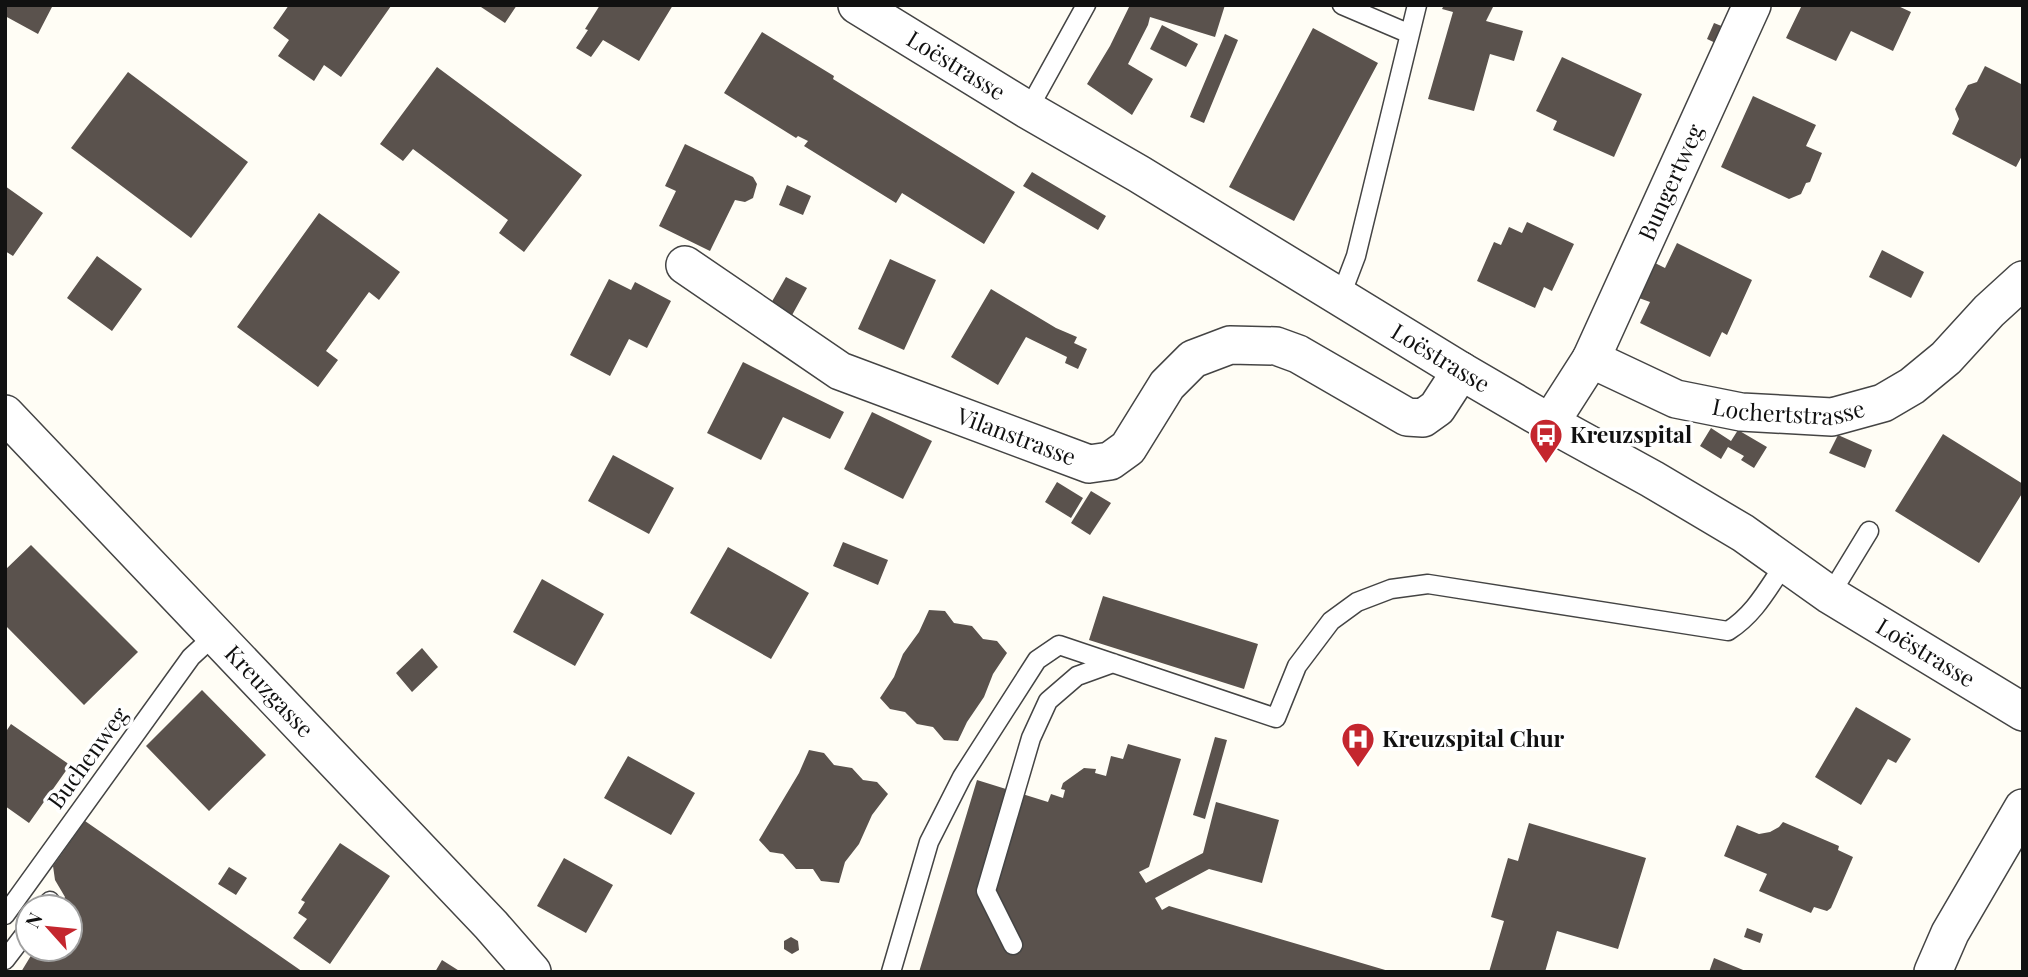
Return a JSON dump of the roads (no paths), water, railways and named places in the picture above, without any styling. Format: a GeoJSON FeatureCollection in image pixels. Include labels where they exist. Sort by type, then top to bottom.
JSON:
{"type":"FeatureCollection","features":[{"type":"Feature","properties":{"kind":"street","name":"Loëstrasse"},"geometry":{"type":"LineString","coordinates":[[857,5],[1461,371],[1742,533],[1830,594],[2023,712]]}},
{"type":"Feature","properties":{"kind":"street","name":"Bungertweg"},"geometry":{"type":"LineString","coordinates":[[1591,359],[1752,5]]}},
{"type":"Feature","properties":{"kind":"street","name":"Vilanstrasse"},"geometry":{"type":"LineString","coordinates":[[685,265],[840,371],[1089,464],[1110,461],[1128,448],[1167,385],[1193,359],[1230,345],[1276,346],[1298,354],[1407,417],[1423,418],[1437,408],[1461,371]]}},
{"type":"Feature","properties":{"kind":"street","name":"Lochertstrasse"},"geometry":{"type":"LineString","coordinates":[[1591,359],[1676,399],[1741,412],[1832,417],[1883,403],[1912,386],[1947,358],[1989,311],[2023,280]]}},
{"type":"Feature","properties":{"kind":"street"},"geometry":{"type":"LineString","coordinates":[[1550,423],[1591,359]]}},
{"type":"Feature","properties":{"kind":"street","name":"Kreuzgasse"},"geometry":{"type":"LineString","coordinates":[[5,414],[482,915],[532,972]]}},
{"type":"Feature","properties":{"kind":"street"},"geometry":{"type":"LineString","coordinates":[[1933,972],[1950,933],[2023,808]]}},
{"type":"Feature","properties":{"kind":"lane"},"geometry":{"type":"LineString","coordinates":[[1028,110],[1086,5]]}},
{"type":"Feature","properties":{"kind":"lane"},"geometry":{"type":"LineString","coordinates":[[1342,5],[1410,34]]}},
{"type":"Feature","properties":{"kind":"lane"},"geometry":{"type":"LineString","coordinates":[[1339,298],[1356,256],[1417,5]]}},
{"type":"Feature","properties":{"kind":"lane"},"geometry":{"type":"LineString","coordinates":[[1830,594],[1869,531]]}},
{"type":"Feature","properties":{"kind":"lane"},"geometry":{"type":"LineString","coordinates":[[891,972],[929,842],[962,778],[1037,660],[1059,645],[1276,718],[1297,666],[1331,621],[1357,603],[1391,589],[1428,584],[1728,631],[1743,621],[1755,607],[1786,562]]}},
{"type":"Feature","properties":{"kind":"lane","name":"Buchenweg"},"geometry":{"type":"LineString","coordinates":[[5,915],[191,657],[216,634]]}},
{"type":"Feature","properties":{"kind":"lane"},"geometry":{"type":"LineString","coordinates":[[1013,945],[986,891],[1031,738],[1048,701],[1077,676],[1113,663]]}},
{"type":"Feature","properties":{"kind":"place","name":"Kreuzspital"},"geometry":{"type":"Point","coordinates":[1546,465]}},
{"type":"Feature","properties":{"kind":"place","name":"Kreuzspital Chur"},"geometry":{"type":"Point","coordinates":[1358,769]}}]}
